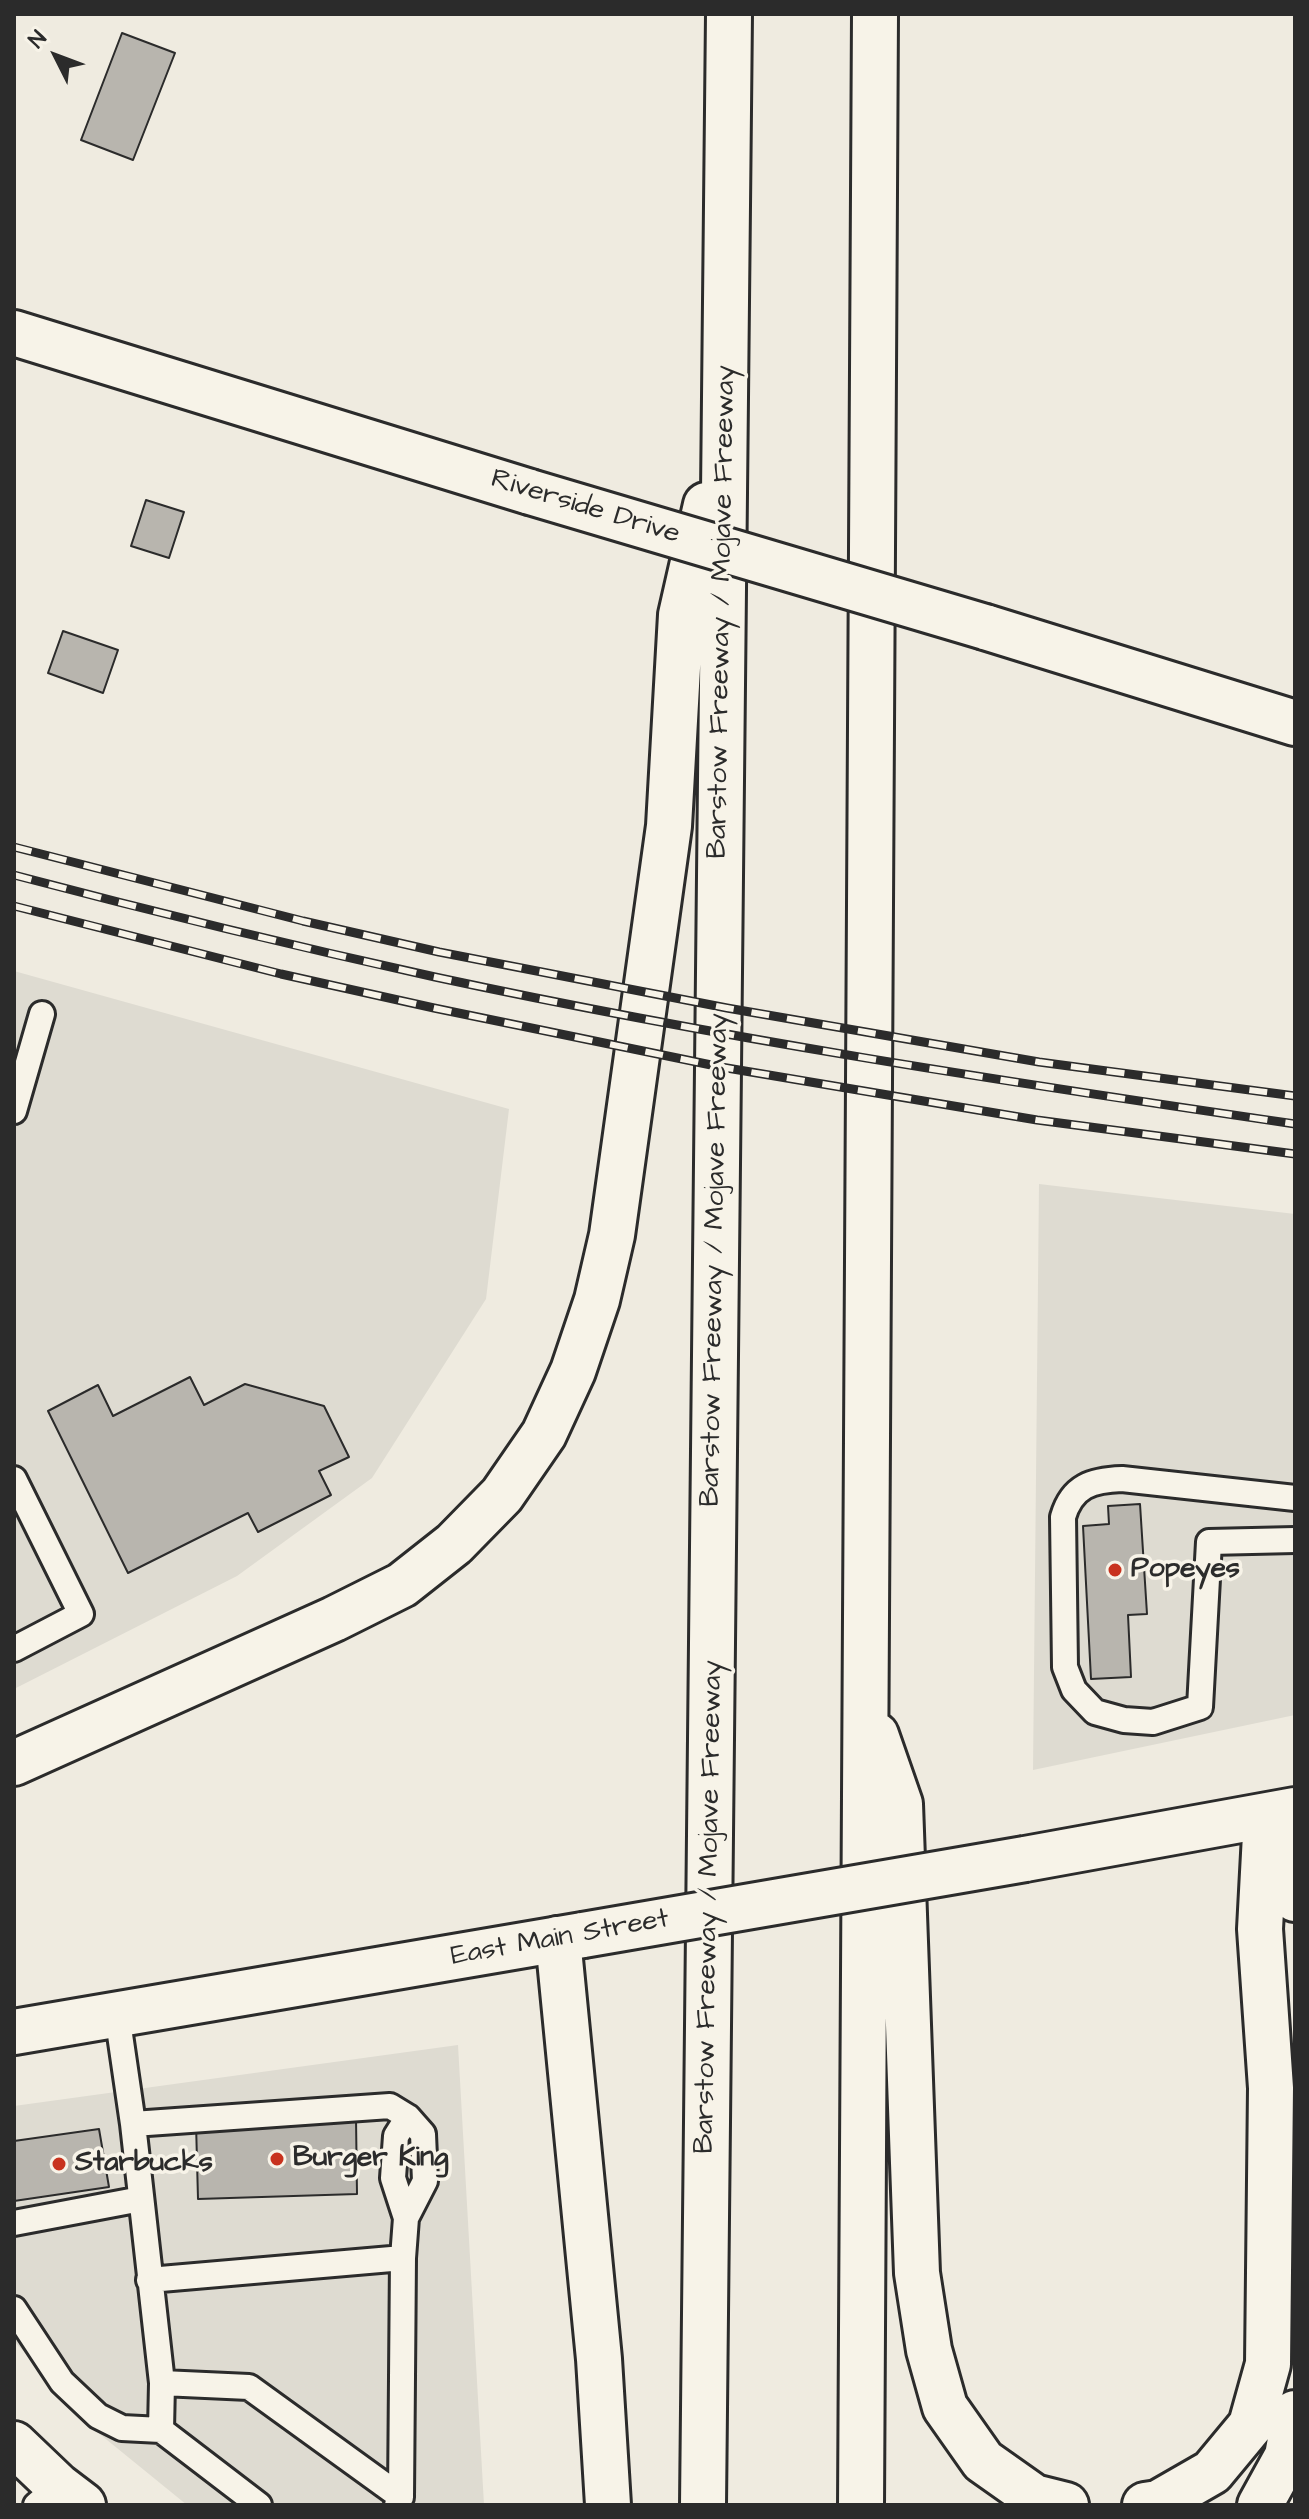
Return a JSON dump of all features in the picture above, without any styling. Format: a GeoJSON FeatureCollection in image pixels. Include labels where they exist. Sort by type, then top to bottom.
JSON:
{"type":"FeatureCollection","features":[{"type":"Feature","properties":{"kind":"main road","name":"Barstow Freeway / Mojave Freeway"},"geometry":{"type":"LineString","coordinates":[[703,2505],[729,14]]}},
{"type":"Feature","properties":{"kind":"main road"},"geometry":{"type":"LineString","coordinates":[[861,2505],[875,14]]}},
{"type":"Feature","properties":{"kind":"main road","name":"Riverside Drive"},"geometry":{"type":"LineString","coordinates":[[14,333],[1295,723]]}},
{"type":"Feature","properties":{"kind":"main road"},"geometry":{"type":"LineString","coordinates":[[14,1763],[334,1619],[402,1585],[454,1544],[502,1495],[544,1434],[573,1371],[597,1300],[612,1235],[669,826],[681,615],[725,416]]}},
{"type":"Feature","properties":{"kind":"main road"},"geometry":{"type":"LineString","coordinates":[[865,1703],[900,1804],[917,2273],[929,2350],[945,2407],[983,2461],[1034,2497],[1066,2505]]}},
{"type":"Feature","properties":{"kind":"main road"},"geometry":{"type":"LineString","coordinates":[[1281,1813],[1295,1899]]}},
{"type":"Feature","properties":{"kind":"main road"},"geometry":{"type":"LineString","coordinates":[[1145,2505],[1158,2503],[1212,2472],[1251,2425],[1268,2364],[1271,2088],[1260,1929],[1281,1813]]}},
{"type":"Feature","properties":{"kind":"main road","name":"East Main Street"},"geometry":{"type":"LineString","coordinates":[[14,2032],[1281,1813]]}},
{"type":"Feature","properties":{"kind":"main road"},"geometry":{"type":"LineString","coordinates":[[571,1937],[608,2505]]}},
{"type":"Feature","properties":{"kind":"main road"},"geometry":{"type":"LineString","coordinates":[[1260,2505],[1287,2456],[1295,2413]]}},
{"type":"Feature","properties":{"kind":"main road"},"geometry":{"type":"LineString","coordinates":[[14,2444],[59,2499]]}},
{"type":"Feature","properties":{"kind":"lane"},"geometry":{"type":"LineString","coordinates":[[14,1111],[42,1014]]}},
{"type":"Feature","properties":{"kind":"lane"},"geometry":{"type":"LineString","coordinates":[[14,1479],[81,1614],[14,1649]]}},
{"type":"Feature","properties":{"kind":"lane"},"geometry":{"type":"LineString","coordinates":[[1295,1498],[1122,1479],[1097,1480],[1079,1490],[1067,1503],[1063,1517],[1065,1667],[1074,1690],[1095,1712],[1124,1720],[1153,1722],[1200,1707],[1209,1542],[1295,1540]]}},
{"type":"Feature","properties":{"kind":"lane"},"geometry":{"type":"LineString","coordinates":[[117,2014],[133,2124],[162,2383],[161,2430]]}},
{"type":"Feature","properties":{"kind":"lane"},"geometry":{"type":"LineString","coordinates":[[133,2124],[390,2106],[408,2117],[396,2136],[393,2178],[406,2218],[399,2501]]}},
{"type":"Feature","properties":{"kind":"lane"},"geometry":{"type":"LineString","coordinates":[[14,2223],[141,2199]]}},
{"type":"Feature","properties":{"kind":"lane"},"geometry":{"type":"LineString","coordinates":[[149,2280],[403,2258]]}},
{"type":"Feature","properties":{"kind":"lane"},"geometry":{"type":"LineString","coordinates":[[14,2309],[62,2382],[98,2416],[122,2428],[161,2430],[259,2505]]}},
{"type":"Feature","properties":{"kind":"lane"},"geometry":{"type":"LineString","coordinates":[[162,2383],[249,2387],[399,2501]]}},
{"type":"Feature","properties":{"kind":"shaded area"},"geometry":{"type":"Polygon","coordinates":[[[14,971],[509,1109],[486,1299],[372,1478],[237,1576],[14,1689],[14,971]]]}},
{"type":"Feature","properties":{"kind":"shaded area"},"geometry":{"type":"Polygon","coordinates":[[[1039,1184],[1295,1214],[1295,1715],[1033,1770],[1039,1184]]]}},
{"type":"Feature","properties":{"kind":"shaded area"},"geometry":{"type":"Polygon","coordinates":[[[458,2045],[484,2505],[187,2505],[96,2431],[14,2341],[14,2106],[458,2045]]]}},
{"type":"Feature","properties":{"kind":"building"},"geometry":{"type":"Polygon","coordinates":[[[122,33],[175,53],[133,160],[81,140],[122,33]]]}},
{"type":"Feature","properties":{"kind":"building"},"geometry":{"type":"Polygon","coordinates":[[[146,500],[184,512],[169,558],[131,546],[146,500]]]}},
{"type":"Feature","properties":{"kind":"building"},"geometry":{"type":"Polygon","coordinates":[[[63,631],[118,650],[103,693],[48,673],[63,631]]]}},
{"type":"Feature","properties":{"kind":"building"},"geometry":{"type":"Polygon","coordinates":[[[190,1377],[204,1405],[245,1384],[324,1406],[349,1457],[319,1471],[331,1495],[258,1532],[248,1513],[128,1573],[48,1411],[98,1385],[113,1416],[190,1377]]]}},
{"type":"Feature","properties":{"kind":"building","name":"Popeyes"},"geometry":{"type":"Polygon","coordinates":[[[1140,1504],[1147,1614],[1128,1615],[1131,1677],[1091,1679],[1083,1526],[1109,1524],[1108,1506],[1140,1504]]]}},
{"type":"Feature","properties":{"kind":"building","name":"Burger King"},"geometry":{"type":"Polygon","coordinates":[[[356,2118],[357,2194],[198,2199],[196,2123],[356,2118]]]}},
{"type":"Feature","properties":{"kind":"building","name":"Starbucks"},"geometry":{"type":"Polygon","coordinates":[[[99,2129],[109,2187],[14,2201],[14,2141],[99,2129]]]}},
{"type":"Feature","properties":{"kind":"railway"},"geometry":{"type":"LineString","coordinates":[[14,847],[303,921],[439,952],[727,1008],[1039,1062],[1295,1096]]}},
{"type":"Feature","properties":{"kind":"railway"},"geometry":{"type":"LineString","coordinates":[[14,875],[277,941],[649,1020],[864,1058],[1295,1124]]}},
{"type":"Feature","properties":{"kind":"railway"},"geometry":{"type":"LineString","coordinates":[[14,906],[281,974],[721,1067],[1037,1120],[1295,1154]]}},
{"type":"Feature","properties":{"kind":"place","name":"Popeyes"},"geometry":{"type":"Point","coordinates":[1115,1570]}},
{"type":"Feature","properties":{"kind":"place","name":"Burger King"},"geometry":{"type":"Point","coordinates":[277,2159]}},
{"type":"Feature","properties":{"kind":"place","name":"Starbucks"},"geometry":{"type":"Point","coordinates":[59,2164]}}]}
